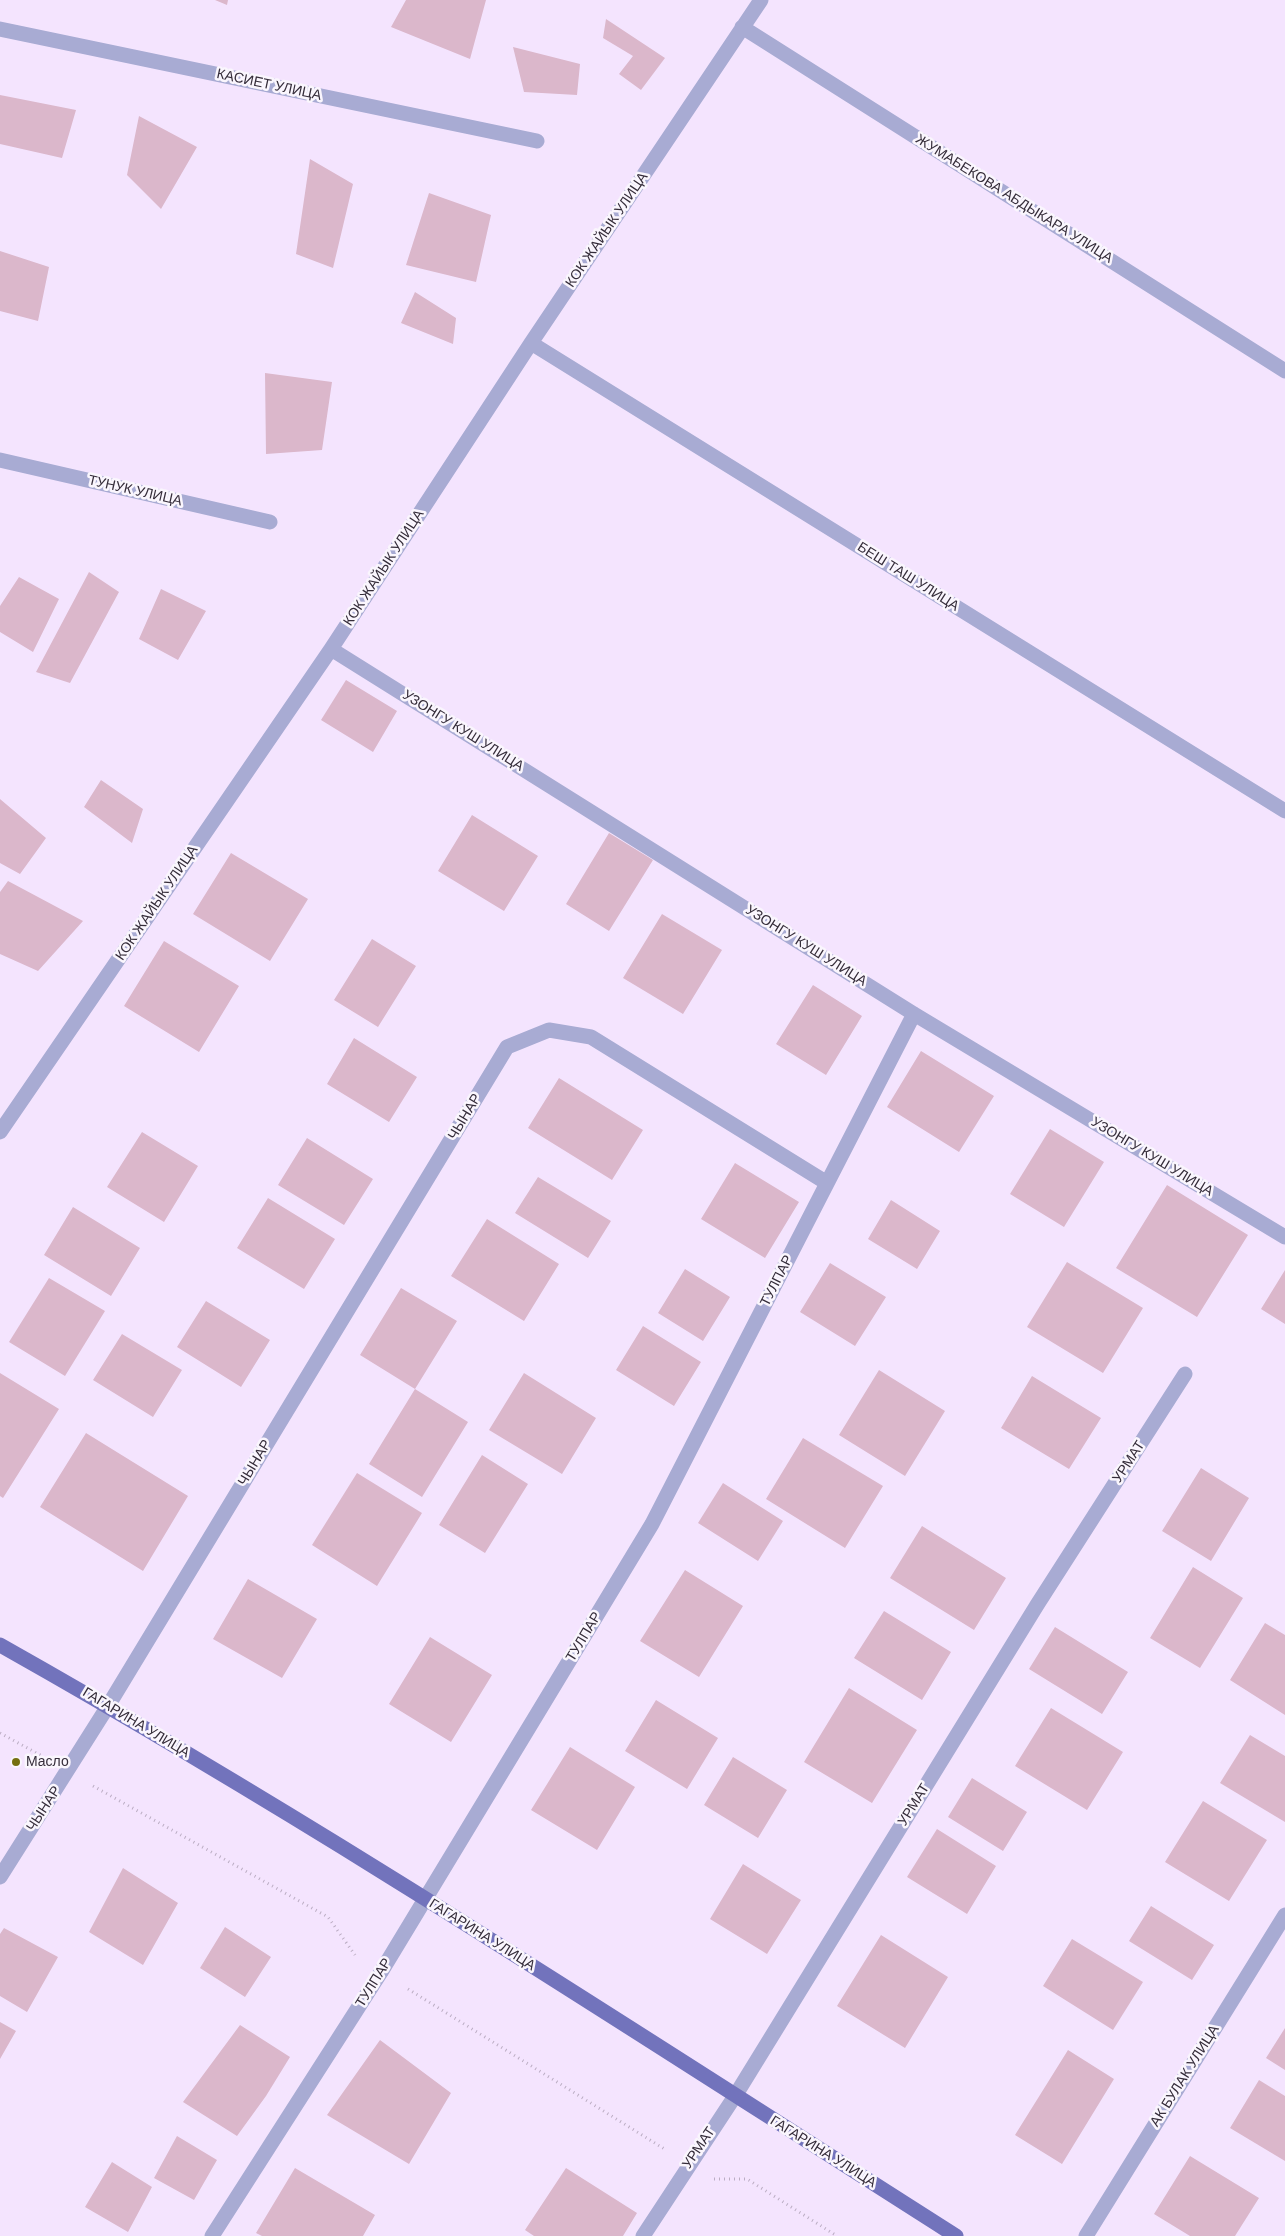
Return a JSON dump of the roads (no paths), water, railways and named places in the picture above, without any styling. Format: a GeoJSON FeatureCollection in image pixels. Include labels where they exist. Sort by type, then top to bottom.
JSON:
{"type":"FeatureCollection","features":[{"type":"Feature","properties":{"kind":"main road","name":"ГАГАРИНА УЛИЦА"},"geometry":{"type":"LineString","coordinates":[[0,1645],[108,1706],[363,1859],[956,2236]]}},
{"type":"Feature","properties":{"kind":"street","name":"КОК ЖАЙЫК УЛИЦА"},"geometry":{"type":"LineString","coordinates":[[0,1132],[331,649],[531,343],[761,0]]}},
{"type":"Feature","properties":{"kind":"street","name":"ЖУМАБЕКОВА АБДЫКАРА УЛИЦА"},"geometry":{"type":"LineString","coordinates":[[742,27],[1285,371]]}},
{"type":"Feature","properties":{"kind":"street","name":"КАСИЕТ УЛИЦА"},"geometry":{"type":"LineString","coordinates":[[0,29],[537,142]]}},
{"type":"Feature","properties":{"kind":"street","name":"БЕШ ТАШ УЛИЦА"},"geometry":{"type":"LineString","coordinates":[[531,343],[1285,812]]}},
{"type":"Feature","properties":{"kind":"street","name":"ТУНУК УЛИЦА"},"geometry":{"type":"LineString","coordinates":[[0,460],[270,522]]}},
{"type":"Feature","properties":{"kind":"street","name":"УЗОНГУ КУШ УЛИЦА"},"geometry":{"type":"LineString","coordinates":[[331,649],[914,1014],[1285,1237]]}},
{"type":"Feature","properties":{"kind":"street","name":"ТУЛПАР"},"geometry":{"type":"LineString","coordinates":[[212,2236],[382,1972],[652,1524],[914,1014]]}},
{"type":"Feature","properties":{"kind":"street","name":"ЧЫНАР"},"geometry":{"type":"LineString","coordinates":[[0,1877],[108,1706],[507,1048],[549,1030],[591,1037],[827,1183]]}},
{"type":"Feature","properties":{"kind":"street","name":"УРМАТ"},"geometry":{"type":"LineString","coordinates":[[643,2236],[735,2096],[1032,1614],[1185,1374]]}},
{"type":"Feature","properties":{"kind":"street","name":"АК БУЛАК УЛИЦА"},"geometry":{"type":"LineString","coordinates":[[1086,2236],[1285,1915]]}},
{"type":"Feature","properties":{"kind":"place","name":"Масло"},"geometry":{"type":"Point","coordinates":[16,1762]}}]}
